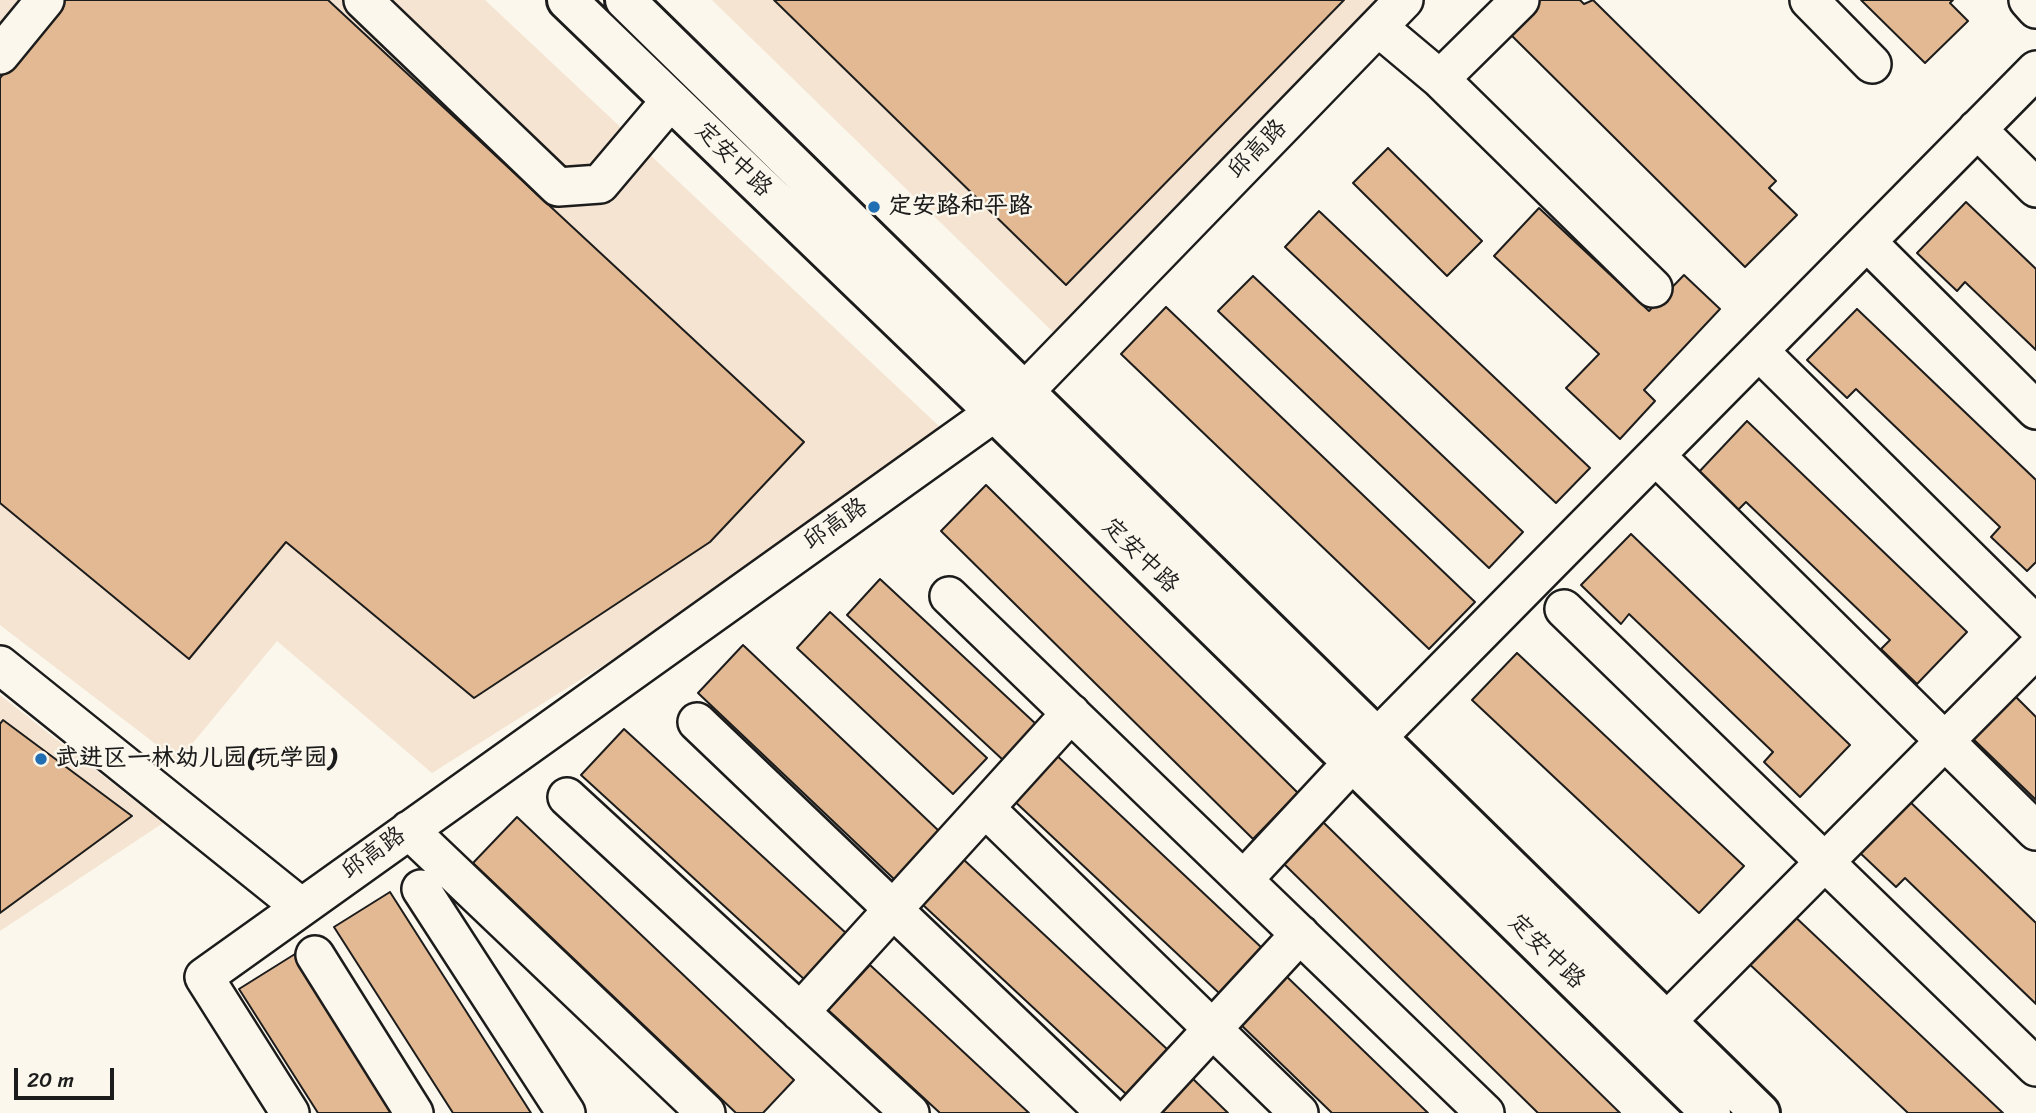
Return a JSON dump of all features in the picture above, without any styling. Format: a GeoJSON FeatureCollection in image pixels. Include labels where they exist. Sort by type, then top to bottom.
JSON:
{"type":"FeatureCollection","features":[{"type":"Feature","properties":{"kind":"main road","name":"定安中路"},"geometry":{"type":"LineString","coordinates":[[567,0],[994,413],[1667,1021],[1760,1113]]}},
{"type":"Feature","properties":{"kind":"main road","name":"定安中路"},"geometry":{"type":"LineString","coordinates":[[625,0],[1026,390],[1711,1113]]}},
{"type":"Feature","properties":{"kind":"street"},"geometry":{"type":"LineString","coordinates":[[0,55],[45,0]]}},
{"type":"Feature","properties":{"kind":"street"},"geometry":{"type":"LineString","coordinates":[[363,0],[558,187],[600,184],[671,100]]}},
{"type":"Feature","properties":{"kind":"street","name":"邱高路"},"geometry":{"type":"LineString","coordinates":[[290,1113],[205,977],[1026,390],[1404,0]]}},
{"type":"Feature","properties":{"kind":"street"},"geometry":{"type":"LineString","coordinates":[[1440,79],[1520,0]]}},
{"type":"Feature","properties":{"kind":"street"},"geometry":{"type":"LineString","coordinates":[[1809,0],[1872,64]]}},
{"type":"Feature","properties":{"kind":"street"},"geometry":{"type":"LineString","coordinates":[[2028,0],[2036,9]]}},
{"type":"Feature","properties":{"kind":"street"},"geometry":{"type":"LineString","coordinates":[[1378,27],[1440,79],[1653,288]]}},
{"type":"Feature","properties":{"kind":"street"},"geometry":{"type":"LineString","coordinates":[[1244,879],[1365,750],[2036,70]]}},
{"type":"Feature","properties":{"kind":"street"},"geometry":{"type":"LineString","coordinates":[[1977,129],[2036,188]]}},
{"type":"Feature","properties":{"kind":"street"},"geometry":{"type":"LineString","coordinates":[[1867,242],[2036,410]]}},
{"type":"Feature","properties":{"kind":"street"},"geometry":{"type":"LineString","coordinates":[[1759,351],[2036,625]]}},
{"type":"Feature","properties":{"kind":"street"},"geometry":{"type":"LineString","coordinates":[[1656,456],[2036,831]]}},
{"type":"Feature","properties":{"kind":"street"},"geometry":{"type":"LineString","coordinates":[[949,596],[1485,1113]]}},
{"type":"Feature","properties":{"kind":"street"},"geometry":{"type":"LineString","coordinates":[[1564,609],[2036,1067]]}},
{"type":"Feature","properties":{"kind":"street"},"geometry":{"type":"LineString","coordinates":[[1667,1021],[2036,649]]}},
{"type":"Feature","properties":{"kind":"street"},"geometry":{"type":"LineString","coordinates":[[0,666],[301,907]]}},
{"type":"Feature","properties":{"kind":"street"},"geometry":{"type":"LineString","coordinates":[[800,1012],[1071,713]]}},
{"type":"Feature","properties":{"kind":"street"},"geometry":{"type":"LineString","coordinates":[[697,722],[1106,1113]]}},
{"type":"Feature","properties":{"kind":"street"},"geometry":{"type":"LineString","coordinates":[[567,797],[910,1113]]}},
{"type":"Feature","properties":{"kind":"street"},"geometry":{"type":"LineString","coordinates":[[985,808],[1299,1113]]}},
{"type":"Feature","properties":{"kind":"street"},"geometry":{"type":"LineString","coordinates":[[408,830],[706,1113]]}},
{"type":"Feature","properties":{"kind":"street"},"geometry":{"type":"LineString","coordinates":[[421,888],[566,1113]]}},
{"type":"Feature","properties":{"kind":"street"},"geometry":{"type":"LineString","coordinates":[[1135,1113],[1300,934]]}},
{"type":"Feature","properties":{"kind":"street"},"geometry":{"type":"LineString","coordinates":[[315,955],[414,1113]]}},
{"type":"Feature","properties":{"kind":"shaded area"},"geometry":{"type":"Polygon","coordinates":[[[0,0],[485,0],[941,428],[688,612],[432,773],[277,641],[178,761],[0,625],[0,0]]]}},
{"type":"Feature","properties":{"kind":"shaded area"},"geometry":{"type":"Polygon","coordinates":[[[712,0],[1375,0],[1053,332],[712,0]]]}},
{"type":"Feature","properties":{"kind":"shaded area","name":"武进区一林幼儿园(玩学园)"},"geometry":{"type":"Polygon","coordinates":[[[0,695],[163,823],[0,931],[0,695]]]}},
{"type":"Feature","properties":{"kind":"building"},"geometry":{"type":"Polygon","coordinates":[[[64,0],[328,0],[804,442],[710,542],[474,698],[286,542],[189,659],[0,503],[0,78],[64,0]]]}},
{"type":"Feature","properties":{"kind":"building"},"geometry":{"type":"Polygon","coordinates":[[[774,0],[1344,0],[1066,285],[774,0]]]}},
{"type":"Feature","properties":{"kind":"building"},"geometry":{"type":"Polygon","coordinates":[[[1530,0],[1580,0],[1584,4],[1593,0],[1776,181],[1769,188],[1797,215],[1745,267],[1503,27],[1530,0]]]}},
{"type":"Feature","properties":{"kind":"building"},"geometry":{"type":"Polygon","coordinates":[[[1861,0],[1953,0],[1950,3],[1968,21],[1925,63],[1861,0]]]}},
{"type":"Feature","properties":{"kind":"building"},"geometry":{"type":"Polygon","coordinates":[[[1388,148],[1482,241],[1447,276],[1353,183],[1388,148]]]}},
{"type":"Feature","properties":{"kind":"building"},"geometry":{"type":"Polygon","coordinates":[[[1966,202],[2036,269],[2036,350],[1965,282],[1957,291],[1917,253],[1966,202]]]}},
{"type":"Feature","properties":{"kind":"building"},"geometry":{"type":"Polygon","coordinates":[[[1539,208],[1649,311],[1684,275],[1720,309],[1644,390],[1655,401],[1620,439],[1566,388],[1599,354],[1494,256],[1539,208]]]}},
{"type":"Feature","properties":{"kind":"building"},"geometry":{"type":"Polygon","coordinates":[[[1319,211],[1590,468],[1556,503],[1285,247],[1319,211]]]}},
{"type":"Feature","properties":{"kind":"building"},"geometry":{"type":"Polygon","coordinates":[[[1253,276],[1523,532],[1489,568],[1218,311],[1253,276]]]}},
{"type":"Feature","properties":{"kind":"building"},"geometry":{"type":"Polygon","coordinates":[[[1166,307],[1475,602],[1429,649],[1121,354],[1166,307]]]}},
{"type":"Feature","properties":{"kind":"building"},"geometry":{"type":"Polygon","coordinates":[[[1857,309],[2036,480],[2036,562],[2027,571],[1991,537],[2000,527],[1856,389],[1847,398],[1807,360],[1857,309]]]}},
{"type":"Feature","properties":{"kind":"building"},"geometry":{"type":"Polygon","coordinates":[[[1747,421],[1967,632],[1917,684],[1881,649],[1890,640],[1746,502],[1737,511],[1698,473],[1747,421]]]}},
{"type":"Feature","properties":{"kind":"building"},"geometry":{"type":"Polygon","coordinates":[[[986,485],[1298,793],[1253,839],[941,531],[986,485]]]}},
{"type":"Feature","properties":{"kind":"building"},"geometry":{"type":"Polygon","coordinates":[[[1631,534],[1850,745],[1800,797],[1764,762],[1773,752],[1629,614],[1621,624],[1581,585],[1631,534]]]}},
{"type":"Feature","properties":{"kind":"building"},"geometry":{"type":"Polygon","coordinates":[[[880,579],[1037,725],[1003,760],[847,615],[880,579]]]}},
{"type":"Feature","properties":{"kind":"building"},"geometry":{"type":"Polygon","coordinates":[[[830,612],[987,758],[953,794],[797,648],[830,612]]]}},
{"type":"Feature","properties":{"kind":"building"},"geometry":{"type":"Polygon","coordinates":[[[743,645],[940,832],[895,880],[698,693],[743,645]]]}},
{"type":"Feature","properties":{"kind":"building"},"geometry":{"type":"Polygon","coordinates":[[[1517,653],[1744,866],[1699,913],[1472,700],[1517,653]]]}},
{"type":"Feature","properties":{"kind":"building"},"geometry":{"type":"Polygon","coordinates":[[[2008,689],[2036,717],[2036,800],[1966,732],[2008,689]]]}},
{"type":"Feature","properties":{"kind":"building","name":"武进区一林幼儿园(玩学园)"},"geometry":{"type":"Polygon","coordinates":[[[3,720],[132,816],[0,913],[0,724],[3,720]]]}},
{"type":"Feature","properties":{"kind":"building"},"geometry":{"type":"Polygon","coordinates":[[[624,729],[847,934],[805,980],[581,775],[624,729]]]}},
{"type":"Feature","properties":{"kind":"building"},"geometry":{"type":"Polygon","coordinates":[[[1052,751],[1262,948],[1219,993],[1010,797],[1052,751]]]}},
{"type":"Feature","properties":{"kind":"building"},"geometry":{"type":"Polygon","coordinates":[[[1906,798],[2036,923],[2036,1004],[1905,878],[1896,887],[1857,850],[1906,798]]]}},
{"type":"Feature","properties":{"kind":"building"},"geometry":{"type":"Polygon","coordinates":[[[517,817],[794,1080],[763,1113],[736,1113],[473,863],[517,817]]]}},
{"type":"Feature","properties":{"kind":"building"},"geometry":{"type":"Polygon","coordinates":[[[1322,821],[1620,1113],[1538,1113],[1282,862],[1322,821]]]}},
{"type":"Feature","properties":{"kind":"building"},"geometry":{"type":"Polygon","coordinates":[[[963,859],[1168,1050],[1126,1094],[922,904],[963,859]]]}},
{"type":"Feature","properties":{"kind":"building"},"geometry":{"type":"Polygon","coordinates":[[[390,892],[531,1113],[453,1113],[334,927],[390,892]]]}},
{"type":"Feature","properties":{"kind":"building"},"geometry":{"type":"Polygon","coordinates":[[[1790,912],[2003,1113],[1908,1113],[1745,960],[1790,912]]]}},
{"type":"Feature","properties":{"kind":"building"},"geometry":{"type":"Polygon","coordinates":[[[295,954],[396,1113],[318,1113],[239,989],[295,954]]]}},
{"type":"Feature","properties":{"kind":"building"},"geometry":{"type":"Polygon","coordinates":[[[870,965],[1029,1113],[940,1113],[828,1010],[870,965]]]}},
{"type":"Feature","properties":{"kind":"building"},"geometry":{"type":"Polygon","coordinates":[[[1283,973],[1428,1113],[1332,1113],[1237,1021],[1283,973]]]}},
{"type":"Feature","properties":{"kind":"building"},"geometry":{"type":"Polygon","coordinates":[[[1189,1075],[1228,1113],[1153,1113],[1189,1075]]]}},
{"type":"Feature","properties":{"kind":"place","name":"定安路和平路"},"geometry":{"type":"Point","coordinates":[874,207]}},
{"type":"Feature","properties":{"kind":"place","name":"武进区一林幼儿园(玩学园)"},"geometry":{"type":"Point","coordinates":[41,759]}}]}
